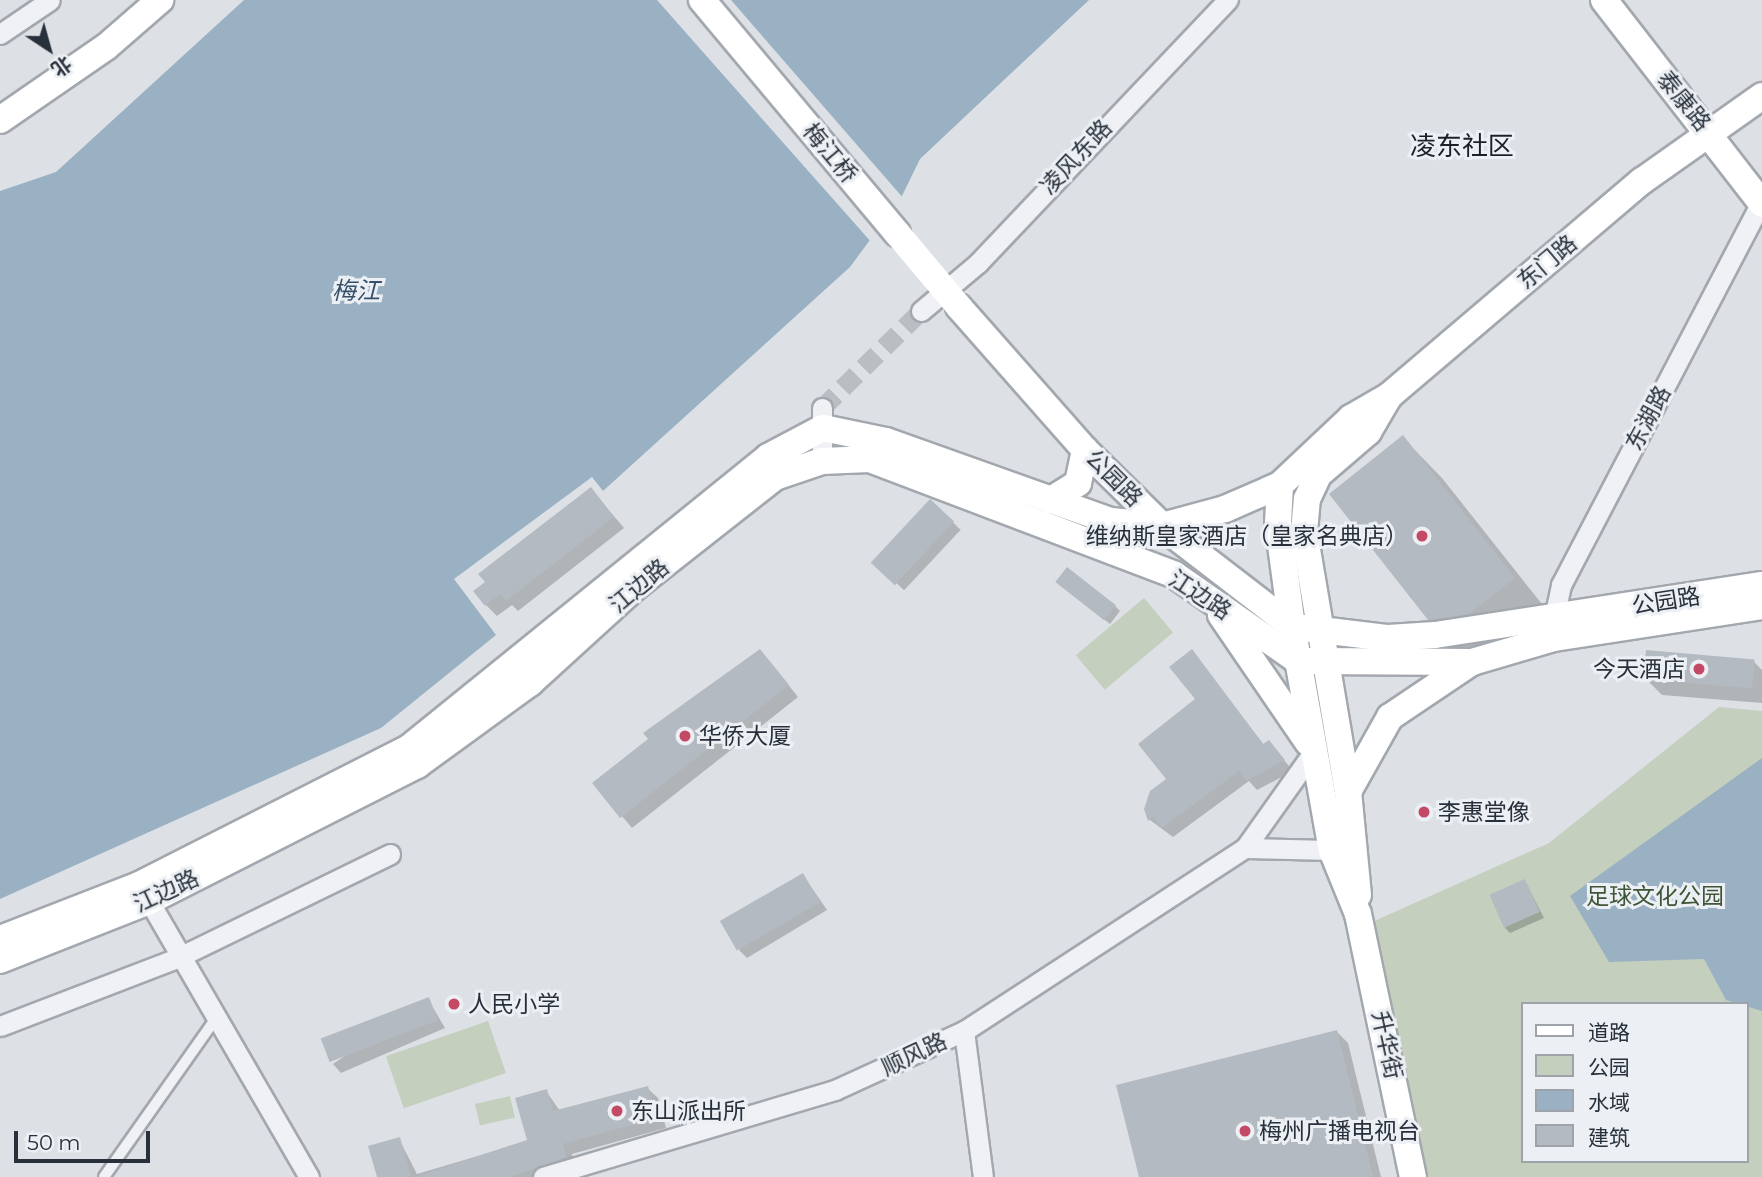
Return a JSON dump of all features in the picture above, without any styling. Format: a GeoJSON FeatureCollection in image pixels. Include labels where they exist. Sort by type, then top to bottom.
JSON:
{"type":"FeatureCollection","features":[{"type":"Feature","properties":{"kind":"main road"},"geometry":{"type":"LineString","coordinates":[[0,120],[106,47],[160,0]]}},
{"type":"Feature","properties":{"kind":"main road","name":"梅江桥"},"geometry":{"type":"LineString","coordinates":[[702,0],[959,307]]}},
{"type":"Feature","properties":{"kind":"main road","name":"泰康路"},"geometry":{"type":"LineString","coordinates":[[1604,0],[1710,133],[1761,203]]}},
{"type":"Feature","properties":{"kind":"main road","name":"东门路"},"geometry":{"type":"LineString","coordinates":[[1280,485],[1351,418],[1389,396],[1642,181],[1762,96]]}},
{"type":"Feature","properties":{"kind":"main road","name":"公园路"},"geometry":{"type":"LineString","coordinates":[[959,307],[1085,450],[1162,526],[1292,626],[1388,638],[1553,629],[1762,606]]}},
{"type":"Feature","properties":{"kind":"main road","name":"东门路"},"geometry":{"type":"LineString","coordinates":[[1326,661],[1304,532],[1307,499],[1318,474],[1368,432],[1389,396]]}},
{"type":"Feature","properties":{"kind":"main road"},"geometry":{"type":"LineString","coordinates":[[822,418],[1111,521],[1162,526],[1224,509],[1280,485],[1278,523],[1292,626]]}},
{"type":"Feature","properties":{"kind":"main road","name":"江边路"},"geometry":{"type":"LineString","coordinates":[[0,939],[139,885],[409,748],[768,457],[822,418]]}},
{"type":"Feature","properties":{"kind":"main road"},"geometry":{"type":"LineString","coordinates":[[1051,500],[1078,482],[1085,450]]}},
{"type":"Feature","properties":{"kind":"main road","name":"江边路"},"geometry":{"type":"LineString","coordinates":[[0,960],[149,901],[417,765],[530,683],[635,587],[775,477],[822,461],[870,459],[1175,575],[1297,660]]}},
{"type":"Feature","properties":{"kind":"main road","name":"公园路"},"geometry":{"type":"LineString","coordinates":[[1297,660],[1472,662],[1553,629],[1762,585]]}},
{"type":"Feature","properties":{"kind":"main road"},"geometry":{"type":"LineString","coordinates":[[1212,602],[1314,751]]}},
{"type":"Feature","properties":{"kind":"main road","name":"升华街"},"geometry":{"type":"LineString","coordinates":[[1292,626],[1332,850],[1359,914]]}},
{"type":"Feature","properties":{"kind":"main road","name":"升华街"},"geometry":{"type":"LineString","coordinates":[[1326,661],[1348,792],[1359,914],[1413,1177]]}},
{"type":"Feature","properties":{"kind":"main road"},"geometry":{"type":"LineString","coordinates":[[1348,792],[1390,717],[1472,662]]}},
{"type":"Feature","properties":{"kind":"street"},"geometry":{"type":"LineString","coordinates":[[0,34],[50,0]]}},
{"type":"Feature","properties":{"kind":"street","name":"凌风东路"},"geometry":{"type":"LineString","coordinates":[[921,312],[978,263],[1228,0]]}},
{"type":"Feature","properties":{"kind":"street","name":"东湖路"},"geometry":{"type":"LineString","coordinates":[[1553,629],[1561,585],[1761,203]]}},
{"type":"Feature","properties":{"kind":"street"},"geometry":{"type":"LineString","coordinates":[[822,418],[822,461]]}},
{"type":"Feature","properties":{"kind":"street","name":"顺风路"},"geometry":{"type":"LineString","coordinates":[[543,1177],[835,1090],[964,1031],[1245,848],[1314,751]]}},
{"type":"Feature","properties":{"kind":"street"},"geometry":{"type":"LineString","coordinates":[[1245,848],[1332,850]]}},
{"type":"Feature","properties":{"kind":"street"},"geometry":{"type":"LineString","coordinates":[[0,1026],[177,958],[390,854]]}},
{"type":"Feature","properties":{"kind":"street"},"geometry":{"type":"LineString","coordinates":[[149,901],[177,958],[217,1017],[309,1177]]}},
{"type":"Feature","properties":{"kind":"street"},"geometry":{"type":"LineString","coordinates":[[964,1031],[983,1177]]}},
{"type":"Feature","properties":{"kind":"lane"},"geometry":{"type":"LineString","coordinates":[[104,1177],[217,1017]]}},
{"type":"Feature","properties":{"kind":"green space"},"geometry":{"type":"Polygon","coordinates":[[[1144,598],[1173,632],[1105,690],[1076,655],[1144,598]]]}},
{"type":"Feature","properties":{"kind":"green space","name":"足球文化公园"},"geometry":{"type":"Polygon","coordinates":[[[1719,707],[1762,711],[1762,1177],[1409,1177],[1361,927],[1549,843],[1719,707]]]}},
{"type":"Feature","properties":{"kind":"green space"},"geometry":{"type":"Polygon","coordinates":[[[488,1021],[506,1073],[404,1108],[386,1056],[488,1021]]]}},
{"type":"Feature","properties":{"kind":"green space"},"geometry":{"type":"Polygon","coordinates":[[[510,1096],[515,1117],[480,1126],[475,1104],[510,1096]]]}},
{"type":"Feature","properties":{"kind":"water","name":"梅江"},"geometry":{"type":"Polygon","coordinates":[[[244,0],[1089,0],[920,159],[901,198],[850,267],[603,491],[592,477],[454,579],[496,635],[381,728],[0,899],[0,191],[56,172],[244,0]]]}},
{"type":"Feature","properties":{"kind":"water"},"geometry":{"type":"Polygon","coordinates":[[[1762,758],[1762,1011],[1748,1007],[1748,1002],[1726,1000],[1704,959],[1609,962],[1570,896],[1762,758]]]}},
{"type":"Feature","properties":{"kind":"pier"},"geometry":{"type":"Polygon","coordinates":[[[657,0],[731,0],[904,199],[872,243],[657,0]]]}},
{"type":"Feature","properties":{"kind":"building","name":"维纳斯皇家酒店（皇家名典店）"},"geometry":{"type":"Polygon","coordinates":[[[1403,435],[1515,578],[1469,614],[1428,620],[1329,494],[1403,435]]]}},
{"type":"Feature","properties":{"kind":"building"},"geometry":{"type":"Polygon","coordinates":[[[591,487],[614,517],[506,601],[500,594],[485,606],[473,591],[485,582],[478,574],[591,487]]]}},
{"type":"Feature","properties":{"kind":"building"},"geometry":{"type":"Polygon","coordinates":[[[930,499],[954,522],[895,585],[871,563],[930,499]]]}},
{"type":"Feature","properties":{"kind":"building"},"geometry":{"type":"Polygon","coordinates":[[[1067,567],[1116,605],[1104,620],[1055,582],[1067,567]]]}},
{"type":"Feature","properties":{"kind":"building","name":"华侨大厦"},"geometry":{"type":"Polygon","coordinates":[[[760,649],[789,685],[620,818],[592,783],[648,739],[643,733],[760,649]]]}},
{"type":"Feature","properties":{"kind":"building"},"geometry":{"type":"Polygon","coordinates":[[[1192,649],[1263,744],[1269,740],[1285,760],[1246,781],[1239,771],[1162,828],[1153,817],[1148,821],[1144,809],[1150,791],[1166,779],[1138,744],[1195,699],[1169,667],[1192,649]]]}},
{"type":"Feature","properties":{"kind":"building","name":"今天酒店"},"geometry":{"type":"Polygon","coordinates":[[[1646,650],[1755,659],[1752,688],[1643,679],[1646,650]]]}},
{"type":"Feature","properties":{"kind":"building"},"geometry":{"type":"Polygon","coordinates":[[[803,873],[820,902],[737,950],[720,921],[803,873]]]}},
{"type":"Feature","properties":{"kind":"building"},"geometry":{"type":"Polygon","coordinates":[[[1525,879],[1540,912],[1504,928],[1489,895],[1525,879]]]}},
{"type":"Feature","properties":{"kind":"building"},"geometry":{"type":"Polygon","coordinates":[[[429,997],[438,1020],[330,1062],[321,1039],[429,997]]]}},
{"type":"Feature","properties":{"kind":"building","name":"梅州广播电视台"},"geometry":{"type":"Polygon","coordinates":[[[1337,1030],[1373,1177],[1139,1177],[1116,1085],[1337,1030]]]}},
{"type":"Feature","properties":{"kind":"building"},"geometry":{"type":"Polygon","coordinates":[[[648,1086],[657,1118],[563,1144],[566,1157],[510,1177],[415,1177],[527,1140],[515,1098],[547,1089],[553,1111],[648,1086]]]}},
{"type":"Feature","properties":{"kind":"building"},"geometry":{"type":"Polygon","coordinates":[[[400,1137],[411,1177],[377,1177],[368,1146],[400,1137]]]}},
{"type":"Feature","properties":{"kind":"tunnel"},"geometry":{"type":"LineString","coordinates":[[822,408],[921,311]]}},
{"type":"Feature","properties":{"kind":"place","name":"维纳斯皇家酒店（皇家名典店）"},"geometry":{"type":"Point","coordinates":[1422,536]}},
{"type":"Feature","properties":{"kind":"place","name":"今天酒店"},"geometry":{"type":"Point","coordinates":[1699,669]}},
{"type":"Feature","properties":{"kind":"place","name":"华侨大厦"},"geometry":{"type":"Point","coordinates":[685,736]}},
{"type":"Feature","properties":{"kind":"place","name":"李惠堂像"},"geometry":{"type":"Point","coordinates":[1424,812]}},
{"type":"Feature","properties":{"kind":"place","name":"人民小学"},"geometry":{"type":"Point","coordinates":[454,1004]}},
{"type":"Feature","properties":{"kind":"place","name":"东山派出所"},"geometry":{"type":"Point","coordinates":[617,1111]}},
{"type":"Feature","properties":{"kind":"place","name":"梅州广播电视台"},"geometry":{"type":"Point","coordinates":[1245,1131]}},
{"type":"Feature","properties":{"kind":"district","name":"凌东社区"},"geometry":{"type":"Point","coordinates":[1462,147]}}]}
